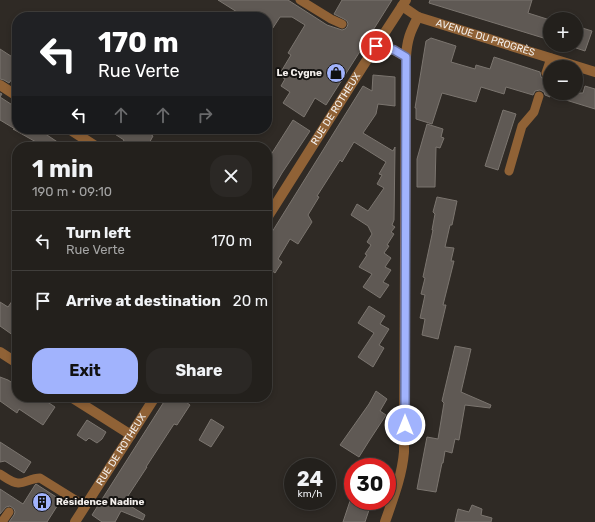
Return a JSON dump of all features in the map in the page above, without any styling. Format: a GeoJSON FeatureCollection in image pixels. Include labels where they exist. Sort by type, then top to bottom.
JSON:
{"type":"FeatureCollection","features":[{"type":"Feature","properties":{"kind":"street","name":"AVENUE DU PROGRÈS"},"geometry":{"type":"LineString","coordinates":[[404,3],[418,17],[595,72]]}},
{"type":"Feature","properties":{"kind":"street","name":"RUE DE ROTHEUX"},"geometry":{"type":"LineString","coordinates":[[272,210],[372,43],[404,3]]}},
{"type":"Feature","properties":{"kind":"street"},"geometry":{"type":"LineString","coordinates":[[385,522],[400,478],[404,452],[406,57],[407,42],[411,29],[418,17]]}},
{"type":"Feature","properties":{"kind":"street"},"geometry":{"type":"LineString","coordinates":[[372,43],[394,50],[406,57]]}},
{"type":"Feature","properties":{"kind":"street"},"geometry":{"type":"LineString","coordinates":[[0,85],[12,93]]}},
{"type":"Feature","properties":{"kind":"street"},"geometry":{"type":"LineString","coordinates":[[77,134],[89,142]]}},
{"type":"Feature","properties":{"kind":"street"},"geometry":{"type":"LineString","coordinates":[[0,352],[12,359]]}},
{"type":"Feature","properties":{"kind":"street"},"geometry":{"type":"LineString","coordinates":[[79,402],[131,435]]}},
{"type":"Feature","properties":{"kind":"street","name":"RUE DE ROTHEUX"},"geometry":{"type":"LineString","coordinates":[[75,522],[152,402]]}},
{"type":"Feature","properties":{"kind":"lane"},"geometry":{"type":"LineString","coordinates":[[300,0],[342,24]]}},
{"type":"Feature","properties":{"kind":"lane"},"geometry":{"type":"LineString","coordinates":[[509,171],[522,126],[534,112],[539,96]]}},
{"type":"Feature","properties":{"kind":"lane"},"geometry":{"type":"LineString","coordinates":[[0,474],[19,484],[30,479],[40,478],[85,506]]}},
{"type":"Feature","properties":{"kind":"lane"},"geometry":{"type":"LineString","coordinates":[[2,522],[9,512]]}},
{"type":"Feature","properties":{"kind":"building"},"geometry":{"type":"Polygon","coordinates":[[[218,0],[288,0],[327,25],[342,30],[347,27],[347,21],[334,14],[342,0],[392,0],[370,35],[365,34],[362,37],[362,42],[364,45],[326,105],[315,98],[304,117],[283,103],[290,92],[281,86],[285,79],[279,75],[291,55],[288,53],[305,25],[292,17],[280,17],[272,29],[272,12],[237,12],[218,0]]]}},
{"type":"Feature","properties":{"kind":"building"},"geometry":{"type":"Polygon","coordinates":[[[430,0],[532,0],[528,13],[543,18],[543,38],[429,3],[430,0]]]}},
{"type":"Feature","properties":{"kind":"building"},"geometry":{"type":"Polygon","coordinates":[[[583,28],[592,31],[585,51],[583,50],[583,28]]]}},
{"type":"Feature","properties":{"kind":"building"},"geometry":{"type":"Polygon","coordinates":[[[431,38],[456,46],[451,62],[475,69],[476,65],[490,69],[494,57],[540,72],[541,77],[543,78],[543,92],[540,90],[535,91],[533,95],[506,87],[504,94],[481,87],[476,102],[442,93],[432,124],[416,119],[415,108],[426,41],[431,38]]]}},
{"type":"Feature","properties":{"kind":"building"},"geometry":{"type":"Polygon","coordinates":[[[0,49],[12,57],[12,79],[9,83],[0,79],[0,49]]]}},
{"type":"Feature","properties":{"kind":"building"},"geometry":{"type":"Polygon","coordinates":[[[373,75],[395,77],[395,106],[378,104],[376,114],[363,133],[393,151],[395,147],[394,220],[392,225],[395,227],[391,232],[394,234],[387,245],[389,246],[384,253],[391,258],[385,267],[391,270],[383,282],[389,285],[380,298],[363,287],[372,274],[359,267],[367,255],[365,254],[371,245],[367,242],[372,234],[368,226],[351,215],[357,204],[368,211],[384,188],[377,184],[382,175],[379,174],[386,162],[354,142],[342,162],[340,160],[317,196],[319,197],[308,215],[312,222],[298,244],[290,239],[278,259],[282,262],[275,273],[272,271],[272,232],[363,86],[372,91],[373,75]]]}},
{"type":"Feature","properties":{"kind":"building"},"geometry":{"type":"Polygon","coordinates":[[[585,86],[595,89],[595,109],[566,100],[583,100],[585,86]]]}},
{"type":"Feature","properties":{"kind":"building"},"geometry":{"type":"Polygon","coordinates":[[[0,97],[12,105],[12,127],[0,120],[0,97]]]}},
{"type":"Feature","properties":{"kind":"building"},"geometry":{"type":"Polygon","coordinates":[[[503,110],[516,114],[498,170],[485,166],[503,110]]]}},
{"type":"Feature","properties":{"kind":"building"},"geometry":{"type":"Polygon","coordinates":[[[293,120],[310,131],[272,190],[272,153],[293,120]]]}},
{"type":"Feature","properties":{"kind":"building"},"geometry":{"type":"Polygon","coordinates":[[[427,124],[443,129],[441,137],[444,138],[440,148],[436,147],[435,187],[417,187],[417,159],[427,124]]]}},
{"type":"Feature","properties":{"kind":"building"},"geometry":{"type":"Polygon","coordinates":[[[22,134],[46,134],[58,142],[36,142],[22,134]]]}},
{"type":"Feature","properties":{"kind":"building"},"geometry":{"type":"Polygon","coordinates":[[[115,134],[150,134],[153,136],[150,142],[123,142],[124,140],[115,134]]]}},
{"type":"Feature","properties":{"kind":"building"},"geometry":{"type":"Polygon","coordinates":[[[437,197],[457,201],[452,225],[450,225],[445,247],[454,248],[451,261],[454,261],[443,305],[446,305],[438,339],[422,335],[425,319],[420,318],[425,295],[421,294],[425,278],[423,277],[433,230],[435,214],[433,212],[437,197]]]}},
{"type":"Feature","properties":{"kind":"building"},"geometry":{"type":"Polygon","coordinates":[[[12,301],[12,334],[0,326],[0,302],[8,307],[12,301]]]}},
{"type":"Feature","properties":{"kind":"building"},"geometry":{"type":"Polygon","coordinates":[[[369,306],[385,316],[380,324],[389,329],[379,345],[384,348],[373,367],[358,357],[374,333],[358,323],[369,306]]]}},
{"type":"Feature","properties":{"kind":"building"},"geometry":{"type":"Polygon","coordinates":[[[455,346],[471,349],[461,392],[491,405],[490,408],[465,405],[459,440],[455,439],[452,453],[445,451],[436,492],[417,489],[427,437],[438,439],[444,403],[442,401],[455,346]]]}},
{"type":"Feature","properties":{"kind":"building"},"geometry":{"type":"Polygon","coordinates":[[[0,377],[12,383],[12,402],[48,402],[55,407],[43,425],[19,409],[17,413],[0,401],[0,377]]]}},
{"type":"Feature","properties":{"kind":"building"},"geometry":{"type":"Polygon","coordinates":[[[376,391],[387,399],[380,411],[386,415],[359,457],[340,445],[369,404],[376,391]]]}},
{"type":"Feature","properties":{"kind":"building"},"geometry":{"type":"Polygon","coordinates":[[[164,402],[186,402],[190,405],[177,425],[174,424],[124,502],[145,515],[143,520],[121,511],[115,522],[102,522],[92,515],[164,402]]]}},
{"type":"Feature","properties":{"kind":"building"},"geometry":{"type":"Polygon","coordinates":[[[211,419],[224,427],[211,447],[199,440],[211,419]]]}},
{"type":"Feature","properties":{"kind":"building"},"geometry":{"type":"Polygon","coordinates":[[[87,420],[106,432],[102,439],[97,443],[89,438],[86,441],[77,435],[87,420]]]}},
{"type":"Feature","properties":{"kind":"building"},"geometry":{"type":"Polygon","coordinates":[[[0,442],[31,462],[24,473],[5,461],[0,462],[0,442]]]}},
{"type":"Feature","properties":{"kind":"building","name":"Résidence Nadine"},"geometry":{"type":"Polygon","coordinates":[[[36,484],[61,500],[47,522],[9,522],[15,512],[10,506],[6,507],[0,514],[0,489],[23,504],[36,484]]]}},
{"type":"Feature","properties":{"kind":"building"},"geometry":{"type":"Polygon","coordinates":[[[472,505],[482,509],[481,515],[492,518],[491,522],[455,522],[458,509],[469,512],[472,505]]]}},
{"type":"Feature","properties":{"kind":"building"},"geometry":{"type":"Polygon","coordinates":[[[347,510],[369,510],[365,522],[343,522],[347,510]]]}},
{"type":"Feature","properties":{"kind":"place","name":"Le Cygne"},"geometry":{"type":"Point","coordinates":[336,73]}},
{"type":"Feature","properties":{"kind":"place","name":"Résidence Nadine"},"geometry":{"type":"Point","coordinates":[42,502]}},
{"type":"Feature","properties":{"kind":"route"},"geometry":{"type":"LineString","coordinates":[[376,46],[394,50],[406,57],[405,425]]}}]}
